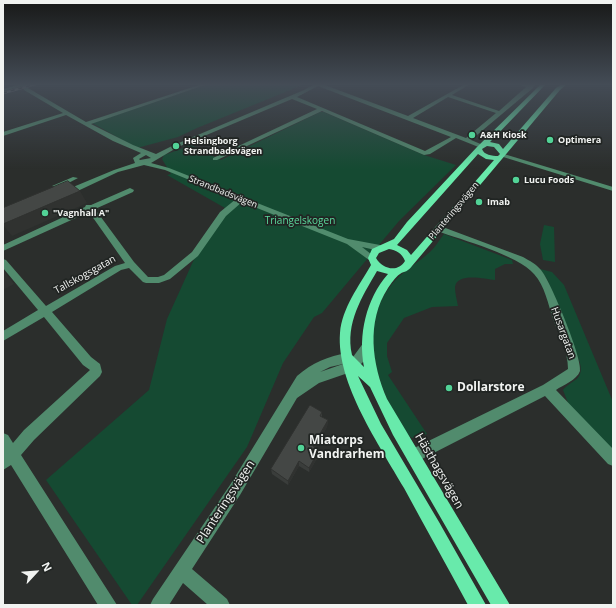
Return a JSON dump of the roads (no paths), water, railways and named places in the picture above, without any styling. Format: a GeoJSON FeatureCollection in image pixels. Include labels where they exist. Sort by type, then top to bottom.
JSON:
{"type":"FeatureCollection","features":[{"type":"Feature","properties":{"kind":"main road"},"geometry":{"type":"LineString","coordinates":[[477,605],[355,385],[351,363],[345,344],[347,320],[374,262],[375,251],[397,241],[410,224],[481,146],[515,112]]}},
{"type":"Feature","properties":{"kind":"main road","name":"Planteringsvägen"},"geometry":{"type":"LineString","coordinates":[[409,264],[539,112]]}},
{"type":"Feature","properties":{"kind":"main road"},"geometry":{"type":"LineString","coordinates":[[493,144],[502,155],[489,158],[481,146],[493,144]]}},
{"type":"Feature","properties":{"kind":"main road"},"geometry":{"type":"LineString","coordinates":[[374,262],[383,270],[396,272],[403,270],[409,264],[409,258],[403,251],[384,247]]}},
{"type":"Feature","properties":{"kind":"main road"},"geometry":{"type":"LineString","coordinates":[[368,345],[368,329],[373,306],[384,284],[396,272]]}},
{"type":"Feature","properties":{"kind":"main road","name":"Hästhagsvägen"},"geometry":{"type":"LineString","coordinates":[[368,345],[370,365],[376,387],[385,406],[412,456],[501,605]]}},
{"type":"Feature","properties":{"kind":"main road"},"geometry":{"type":"LineString","coordinates":[[351,363],[376,387]]}},
{"type":"Feature","properties":{"kind":"street"},"geometry":{"type":"LineString","coordinates":[[86,124],[121,112]]}},
{"type":"Feature","properties":{"kind":"street"},"geometry":{"type":"LineString","coordinates":[[53,199],[116,171],[155,158],[176,146],[256,112]]}},
{"type":"Feature","properties":{"kind":"street"},"geometry":{"type":"LineString","coordinates":[[215,159],[315,112]]}},
{"type":"Feature","properties":{"kind":"street"},"geometry":{"type":"LineString","coordinates":[[330,112],[426,153],[454,137]]}},
{"type":"Feature","properties":{"kind":"street"},"geometry":{"type":"LineString","coordinates":[[391,112],[481,146]]}},
{"type":"Feature","properties":{"kind":"street"},"geometry":{"type":"LineString","coordinates":[[408,119],[420,112]]}},
{"type":"Feature","properties":{"kind":"street"},"geometry":{"type":"LineString","coordinates":[[3,134],[68,113]]}},
{"type":"Feature","properties":{"kind":"street","name":"Strandbadsvägen"},"geometry":{"type":"LineString","coordinates":[[68,113],[125,146],[154,155],[155,158],[167,169]]}},
{"type":"Feature","properties":{"kind":"street"},"geometry":{"type":"LineString","coordinates":[[467,142],[501,113]]}},
{"type":"Feature","properties":{"kind":"street","name":"Strandbadsvägen"},"geometry":{"type":"LineString","coordinates":[[125,146],[136,158],[137,162],[167,169],[346,241],[384,247]]}},
{"type":"Feature","properties":{"kind":"street"},"geometry":{"type":"LineString","coordinates":[[116,171],[146,153],[176,146]]}},
{"type":"Feature","properties":{"kind":"street"},"geometry":{"type":"LineString","coordinates":[[502,155],[613,189]]}},
{"type":"Feature","properties":{"kind":"street"},"geometry":{"type":"LineString","coordinates":[[46,190],[75,178]]}},
{"type":"Feature","properties":{"kind":"street"},"geometry":{"type":"LineString","coordinates":[[3,248],[89,207],[130,190]]}},
{"type":"Feature","properties":{"kind":"street","name":"Tallskogsgatan"},"geometry":{"type":"LineString","coordinates":[[3,336],[118,268],[131,264],[146,280],[159,280],[167,277],[202,247],[223,214],[241,199]]}},
{"type":"Feature","properties":{"kind":"street"},"geometry":{"type":"LineString","coordinates":[[89,207],[131,264]]}},
{"type":"Feature","properties":{"kind":"street","name":"Husargatan"},"geometry":{"type":"LineString","coordinates":[[412,456],[547,389],[571,374],[574,365],[560,324],[540,275],[526,263],[440,229]]}},
{"type":"Feature","properties":{"kind":"street","name":"Strandbadsvägen"},"geometry":{"type":"LineString","coordinates":[[346,241],[374,262]]}},
{"type":"Feature","properties":{"kind":"street"},"geometry":{"type":"LineString","coordinates":[[3,262],[87,361],[96,368],[96,372],[29,435],[8,459]]}},
{"type":"Feature","properties":{"kind":"street"},"geometry":{"type":"LineString","coordinates":[[351,363],[364,353],[368,345]]}},
{"type":"Feature","properties":{"kind":"street","name":"Planteringsvägen"},"geometry":{"type":"LineString","coordinates":[[159,605],[292,398],[304,386],[351,363]]}},
{"type":"Feature","properties":{"kind":"street"},"geometry":{"type":"LineString","coordinates":[[547,389],[613,459]]}},
{"type":"Feature","properties":{"kind":"street"},"geometry":{"type":"LineString","coordinates":[[3,440],[8,459],[108,605]]}},
{"type":"Feature","properties":{"kind":"street"},"geometry":{"type":"LineString","coordinates":[[182,571],[221,605]]}},
{"type":"Feature","properties":{"kind":"place","name":"A&H Kiosk"},"geometry":{"type":"Point","coordinates":[472,135]}},
{"type":"Feature","properties":{"kind":"place","name":"Optimera"},"geometry":{"type":"Point","coordinates":[550,140]}},
{"type":"Feature","properties":{"kind":"place","name":"Helsingborg Strandbadsvägen"},"geometry":{"type":"Point","coordinates":[176,146]}},
{"type":"Feature","properties":{"kind":"place","name":"Lucu Foods"},"geometry":{"type":"Point","coordinates":[516,180]}},
{"type":"Feature","properties":{"kind":"place","name":"Imab"},"geometry":{"type":"Point","coordinates":[479,202]}},
{"type":"Feature","properties":{"kind":"place","name":"\"Vagnhall A\""},"geometry":{"type":"Point","coordinates":[45,213]}},
{"type":"Feature","properties":{"kind":"place","name":"Dollarstore"},"geometry":{"type":"Point","coordinates":[449,388]}},
{"type":"Feature","properties":{"kind":"place","name":"Miatorps Vandrarhem"},"geometry":{"type":"Point","coordinates":[301,448]}},
{"type":"Feature","properties":{"kind":"park label","name":"Triangelskogen"},"geometry":{"type":"Point","coordinates":[300,221]}}]}
